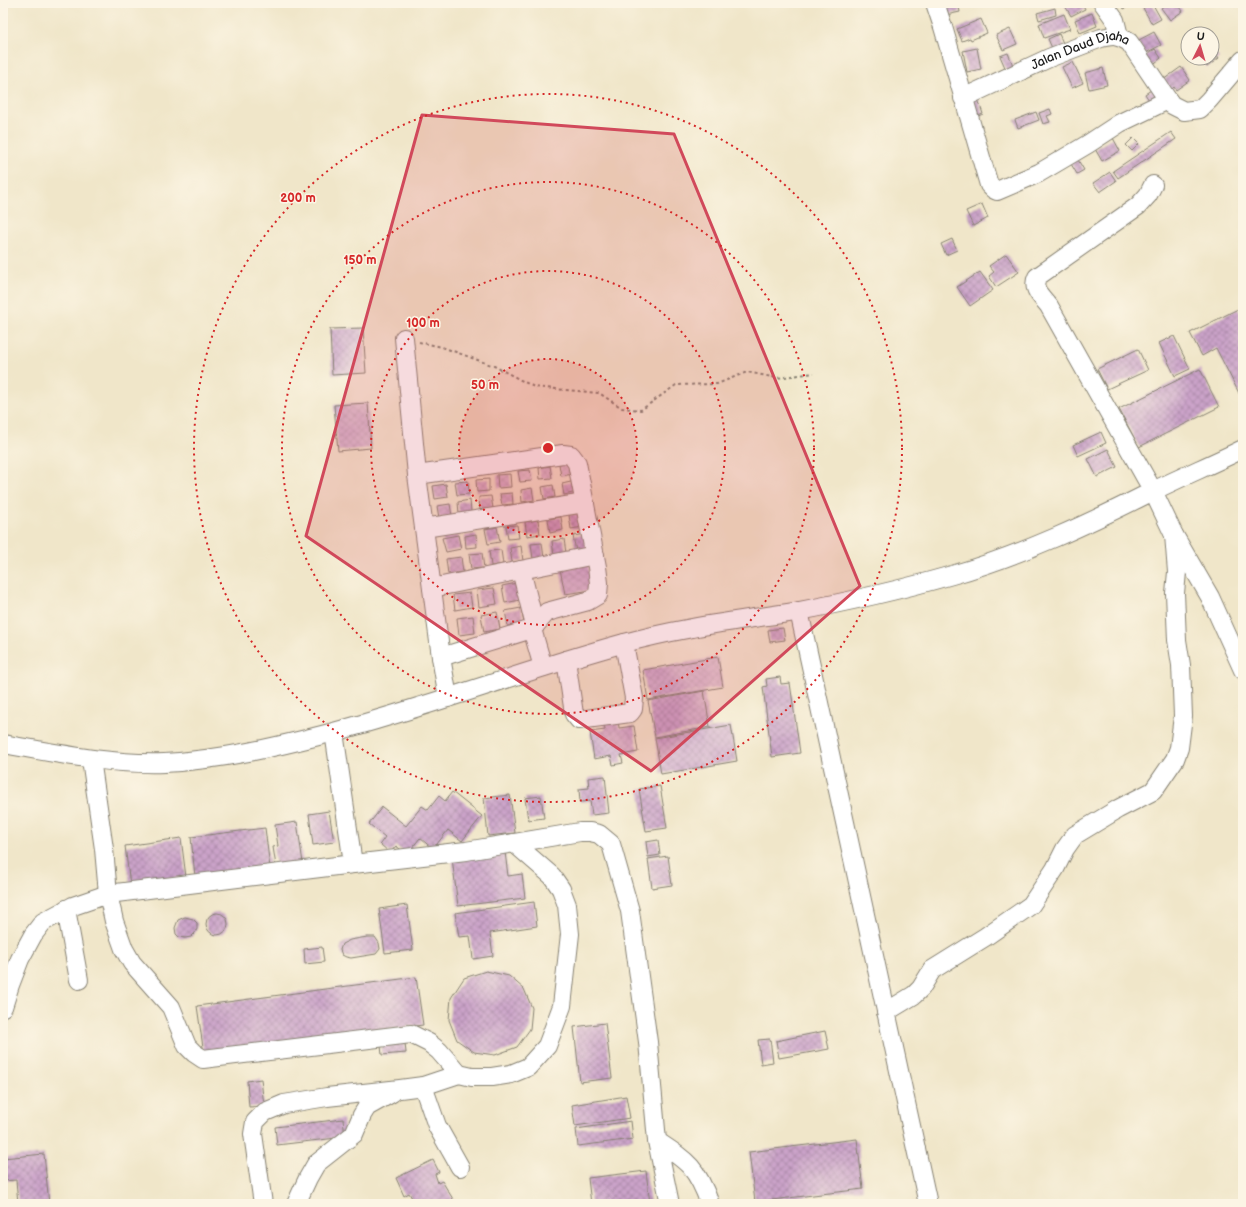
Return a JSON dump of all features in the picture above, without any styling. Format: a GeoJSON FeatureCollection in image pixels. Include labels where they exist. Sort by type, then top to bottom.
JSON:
{"type":"FeatureCollection","features":[{"type":"Feature","properties":{"kind":"street"},"geometry":{"type":"LineString","coordinates":[[935,3],[989,185],[992,189],[997,191],[1038,173],[1088,144],[1120,122],[1168,100]]}},
{"type":"Feature","properties":{"kind":"street"},"geometry":{"type":"LineString","coordinates":[[1103,3],[1115,20],[1119,36]]}},
{"type":"Feature","properties":{"kind":"street","name":"Jalan Daud Djaha"},"geometry":{"type":"LineString","coordinates":[[963,98],[1049,58],[1101,38],[1108,36],[1119,36],[1129,42],[1172,104],[1184,111],[1200,109],[1243,60]]}},
{"type":"Feature","properties":{"kind":"street"},"geometry":{"type":"LineString","coordinates":[[1153,185],[1148,195],[1138,206],[1037,278],[1034,282],[1035,287],[1049,306],[1153,491],[1174,534],[1210,597],[1243,670]]}},
{"type":"Feature","properties":{"kind":"street"},"geometry":{"type":"LineString","coordinates":[[404,338],[417,475],[440,657],[448,698]]}},
{"type":"Feature","properties":{"kind":"street"},"geometry":{"type":"LineString","coordinates":[[3,744],[91,759],[162,763],[195,760],[282,746],[448,698],[543,667],[624,643],[670,632],[798,611],[872,596],[990,563],[1064,534],[1243,449]]}},
{"type":"Feature","properties":{"kind":"street"},"geometry":{"type":"LineString","coordinates":[[417,475],[563,454],[570,455],[577,463],[599,583],[598,595],[588,601],[548,612],[533,628],[440,657]]}},
{"type":"Feature","properties":{"kind":"street"},"geometry":{"type":"LineString","coordinates":[[424,528],[585,503]]}},
{"type":"Feature","properties":{"kind":"street"},"geometry":{"type":"LineString","coordinates":[[886,1012],[914,995],[921,988],[932,970],[1031,906],[1075,835],[1153,790],[1175,759],[1179,748],[1183,716],[1181,665],[1177,640],[1177,572],[1174,534]]}},
{"type":"Feature","properties":{"kind":"street"},"geometry":{"type":"LineString","coordinates":[[432,588],[595,555]]}},
{"type":"Feature","properties":{"kind":"street"},"geometry":{"type":"LineString","coordinates":[[521,570],[543,667]]}},
{"type":"Feature","properties":{"kind":"street"},"geometry":{"type":"LineString","coordinates":[[798,611],[928,1204]]}},
{"type":"Feature","properties":{"kind":"street"},"geometry":{"type":"LineString","coordinates":[[566,660],[574,714],[579,720],[630,712],[633,709],[634,698],[624,643]]}},
{"type":"Feature","properties":{"kind":"street"},"geometry":{"type":"LineString","coordinates":[[334,732],[353,864]]}},
{"type":"Feature","properties":{"kind":"street"},"geometry":{"type":"LineString","coordinates":[[91,759],[104,849],[108,894],[114,921],[132,963],[171,1007],[187,1046],[194,1053],[203,1059],[411,1034],[434,1047],[458,1074]]}},
{"type":"Feature","properties":{"kind":"street"},"geometry":{"type":"LineString","coordinates":[[3,1007],[20,959],[33,935],[43,922],[66,909],[90,899],[108,894],[466,851],[580,832],[599,834],[611,844],[630,911],[648,1042],[658,1141],[670,1204]]}},
{"type":"Feature","properties":{"kind":"street"},"geometry":{"type":"LineString","coordinates":[[263,1204],[253,1134],[255,1122],[265,1112],[284,1104],[305,1100],[423,1086],[458,1074],[472,1077],[492,1077],[511,1074],[528,1067],[548,1046],[562,1006],[570,934],[567,905],[561,889],[552,876],[514,843]]}},
{"type":"Feature","properties":{"kind":"street"},"geometry":{"type":"LineString","coordinates":[[66,909],[79,980]]}},
{"type":"Feature","properties":{"kind":"street"},"geometry":{"type":"LineString","coordinates":[[423,1086],[437,1126],[460,1167]]}},
{"type":"Feature","properties":{"kind":"street"},"geometry":{"type":"LineString","coordinates":[[296,1204],[316,1164],[354,1134],[367,1107],[400,1089]]}},
{"type":"Feature","properties":{"kind":"street"},"geometry":{"type":"LineString","coordinates":[[658,1141],[681,1156],[694,1168],[704,1185],[710,1204]]}},
{"type":"Feature","properties":{"kind":"path"},"geometry":{"type":"LineString","coordinates":[[404,338],[442,347],[494,366],[534,387],[599,393],[622,408],[628,409],[641,410],[676,385],[717,384],[747,372],[777,378],[814,373]]}},
{"type":"Feature","properties":{"kind":"highlighted area"},"geometry":{"type":"Polygon","coordinates":[[[422,115],[674,134],[860,586],[651,771],[306,536],[422,115]]]}},
{"type":"Feature","properties":{"kind":"building"},"geometry":{"type":"Polygon","coordinates":[[[958,3],[960,12],[946,15],[944,4],[958,3]]]}},
{"type":"Feature","properties":{"kind":"building"},"geometry":{"type":"Polygon","coordinates":[[[1082,3],[1085,9],[1071,16],[1064,4],[1082,3]]]}},
{"type":"Feature","properties":{"kind":"building"},"geometry":{"type":"Polygon","coordinates":[[[1121,3],[1134,3],[1124,9],[1121,3]]]}},
{"type":"Feature","properties":{"kind":"building"},"geometry":{"type":"Polygon","coordinates":[[[1152,3],[1161,19],[1152,24],[1143,8],[1152,3]]]}},
{"type":"Feature","properties":{"kind":"building"},"geometry":{"type":"Polygon","coordinates":[[[1168,3],[1177,3],[1183,11],[1170,20],[1161,8],[1168,3]]]}},
{"type":"Feature","properties":{"kind":"building"},"geometry":{"type":"Polygon","coordinates":[[[1055,8],[1056,15],[1039,20],[1037,13],[1055,8]]]}},
{"type":"Feature","properties":{"kind":"building"},"geometry":{"type":"Polygon","coordinates":[[[1092,13],[1097,26],[1080,33],[1075,20],[1092,13]]]}},
{"type":"Feature","properties":{"kind":"building"},"geometry":{"type":"Polygon","coordinates":[[[1064,14],[1070,29],[1044,38],[1039,24],[1064,14]]]}},
{"type":"Feature","properties":{"kind":"building"},"geometry":{"type":"Polygon","coordinates":[[[981,19],[987,33],[971,40],[970,38],[962,41],[957,29],[981,19]]]}},
{"type":"Feature","properties":{"kind":"building"},"geometry":{"type":"Polygon","coordinates":[[[1010,29],[1017,44],[1003,50],[996,35],[1010,29]]]}},
{"type":"Feature","properties":{"kind":"building"},"geometry":{"type":"Polygon","coordinates":[[[1154,32],[1161,45],[1144,54],[1137,41],[1154,32]]]}},
{"type":"Feature","properties":{"kind":"building"},"geometry":{"type":"Polygon","coordinates":[[[1059,34],[1066,50],[1055,55],[1048,39],[1059,34]]]}},
{"type":"Feature","properties":{"kind":"building"},"geometry":{"type":"Polygon","coordinates":[[[977,48],[981,69],[967,72],[963,51],[977,48]]]}},
{"type":"Feature","properties":{"kind":"building"},"geometry":{"type":"Polygon","coordinates":[[[1155,49],[1161,58],[1150,67],[1143,57],[1155,49]]]}},
{"type":"Feature","properties":{"kind":"building"},"geometry":{"type":"Polygon","coordinates":[[[1008,53],[1014,68],[1007,72],[1000,56],[1008,53]]]}},
{"type":"Feature","properties":{"kind":"building"},"geometry":{"type":"Polygon","coordinates":[[[1073,62],[1083,83],[1072,88],[1062,67],[1073,62]]]}},
{"type":"Feature","properties":{"kind":"building"},"geometry":{"type":"Polygon","coordinates":[[[1181,67],[1190,80],[1176,90],[1174,87],[1171,90],[1163,80],[1181,67]]]}},
{"type":"Feature","properties":{"kind":"building"},"geometry":{"type":"Polygon","coordinates":[[[1103,68],[1107,85],[1089,89],[1085,73],[1103,68]]]}},
{"type":"Feature","properties":{"kind":"building"},"geometry":{"type":"Polygon","coordinates":[[[1154,88],[1162,99],[1153,106],[1145,94],[1154,88]]]}},
{"type":"Feature","properties":{"kind":"building"},"geometry":{"type":"Polygon","coordinates":[[[977,96],[983,114],[973,118],[967,100],[977,96]]]}},
{"type":"Feature","properties":{"kind":"building"},"geometry":{"type":"Polygon","coordinates":[[[1050,109],[1052,114],[1047,116],[1050,122],[1043,124],[1039,113],[1050,109]]]}},
{"type":"Feature","properties":{"kind":"building"},"geometry":{"type":"Polygon","coordinates":[[[1036,112],[1039,120],[1018,128],[1015,120],[1036,112]]]}},
{"type":"Feature","properties":{"kind":"building"},"geometry":{"type":"Polygon","coordinates":[[[1171,132],[1176,139],[1118,178],[1113,171],[1171,132]]]}},
{"type":"Feature","properties":{"kind":"building"},"geometry":{"type":"Polygon","coordinates":[[[1113,138],[1120,151],[1102,161],[1095,149],[1113,138]]]}},
{"type":"Feature","properties":{"kind":"building"},"geometry":{"type":"Polygon","coordinates":[[[1133,138],[1139,144],[1132,151],[1126,145],[1133,138]]]}},
{"type":"Feature","properties":{"kind":"building"},"geometry":{"type":"Polygon","coordinates":[[[1075,155],[1084,170],[1077,174],[1068,159],[1075,155]]]}},
{"type":"Feature","properties":{"kind":"building"},"geometry":{"type":"Polygon","coordinates":[[[1110,172],[1116,181],[1100,192],[1093,183],[1110,172]]]}},
{"type":"Feature","properties":{"kind":"building"},"geometry":{"type":"Polygon","coordinates":[[[982,204],[988,218],[973,226],[966,211],[982,204]]]}},
{"type":"Feature","properties":{"kind":"building"},"geometry":{"type":"Polygon","coordinates":[[[952,239],[957,250],[946,255],[941,244],[952,239]]]}},
{"type":"Feature","properties":{"kind":"building"},"geometry":{"type":"Polygon","coordinates":[[[1006,254],[1019,272],[996,287],[989,276],[994,272],[989,266],[1006,254]]]}},
{"type":"Feature","properties":{"kind":"building"},"geometry":{"type":"Polygon","coordinates":[[[980,272],[993,290],[970,306],[957,287],[980,272]]]}},
{"type":"Feature","properties":{"kind":"building"},"geometry":{"type":"Polygon","coordinates":[[[1238,309],[1243,319],[1243,401],[1216,348],[1202,356],[1190,333],[1238,309]]]}},
{"type":"Feature","properties":{"kind":"building"},"geometry":{"type":"Polygon","coordinates":[[[363,328],[366,373],[332,375],[330,329],[363,328]]]}},
{"type":"Feature","properties":{"kind":"building"},"geometry":{"type":"Polygon","coordinates":[[[1174,336],[1190,369],[1175,376],[1159,343],[1174,336]]]}},
{"type":"Feature","properties":{"kind":"building"},"geometry":{"type":"Polygon","coordinates":[[[1138,349],[1148,370],[1107,389],[1097,369],[1138,349]]]}},
{"type":"Feature","properties":{"kind":"building"},"geometry":{"type":"Polygon","coordinates":[[[1200,369],[1219,407],[1139,447],[1119,409],[1200,369]]]}},
{"type":"Feature","properties":{"kind":"building"},"geometry":{"type":"Polygon","coordinates":[[[368,403],[371,448],[338,451],[334,405],[368,403]]]}},
{"type":"Feature","properties":{"kind":"building"},"geometry":{"type":"Polygon","coordinates":[[[1101,432],[1106,443],[1078,456],[1073,445],[1101,432]]]}},
{"type":"Feature","properties":{"kind":"building"},"geometry":{"type":"Polygon","coordinates":[[[1108,449],[1117,467],[1097,477],[1088,459],[1108,449]]]}},
{"type":"Feature","properties":{"kind":"building"},"geometry":{"type":"Polygon","coordinates":[[[571,462],[573,474],[561,476],[559,464],[571,462]]]}},
{"type":"Feature","properties":{"kind":"building"},"geometry":{"type":"Polygon","coordinates":[[[550,466],[552,478],[540,479],[539,468],[550,466]]]}},
{"type":"Feature","properties":{"kind":"building"},"geometry":{"type":"Polygon","coordinates":[[[530,470],[532,481],[520,482],[518,471],[530,470]]]}},
{"type":"Feature","properties":{"kind":"building"},"geometry":{"type":"Polygon","coordinates":[[[510,474],[511,487],[498,488],[497,475],[510,474]]]}},
{"type":"Feature","properties":{"kind":"building"},"geometry":{"type":"Polygon","coordinates":[[[489,479],[489,491],[477,492],[476,480],[489,479]]]}},
{"type":"Feature","properties":{"kind":"building"},"geometry":{"type":"Polygon","coordinates":[[[468,481],[469,494],[457,495],[455,482],[468,481]]]}},
{"type":"Feature","properties":{"kind":"building"},"geometry":{"type":"Polygon","coordinates":[[[575,481],[577,492],[564,495],[562,484],[575,481]]]}},
{"type":"Feature","properties":{"kind":"building"},"geometry":{"type":"Polygon","coordinates":[[[446,484],[448,497],[435,499],[433,486],[446,484]]]}},
{"type":"Feature","properties":{"kind":"building"},"geometry":{"type":"Polygon","coordinates":[[[553,485],[555,497],[544,499],[542,487],[553,485]]]}},
{"type":"Feature","properties":{"kind":"building"},"geometry":{"type":"Polygon","coordinates":[[[532,488],[534,500],[522,502],[521,490],[532,488]]]}},
{"type":"Feature","properties":{"kind":"building"},"geometry":{"type":"Polygon","coordinates":[[[512,493],[513,504],[502,505],[500,494],[512,493]]]}},
{"type":"Feature","properties":{"kind":"building"},"geometry":{"type":"Polygon","coordinates":[[[491,496],[493,508],[480,510],[479,497],[491,496]]]}},
{"type":"Feature","properties":{"kind":"building"},"geometry":{"type":"Polygon","coordinates":[[[470,500],[471,512],[459,514],[458,502],[470,500]]]}},
{"type":"Feature","properties":{"kind":"building"},"geometry":{"type":"Polygon","coordinates":[[[450,504],[452,516],[439,518],[437,506],[450,504]]]}},
{"type":"Feature","properties":{"kind":"building"},"geometry":{"type":"Polygon","coordinates":[[[580,513],[583,527],[571,529],[569,515],[580,513]]]}},
{"type":"Feature","properties":{"kind":"building"},"geometry":{"type":"Polygon","coordinates":[[[561,517],[563,530],[550,533],[548,519],[561,517]]]}},
{"type":"Feature","properties":{"kind":"building"},"geometry":{"type":"Polygon","coordinates":[[[538,520],[540,534],[527,536],[525,522],[538,520]]]}},
{"type":"Feature","properties":{"kind":"building"},"geometry":{"type":"Polygon","coordinates":[[[517,525],[519,538],[508,539],[506,526],[517,525]]]}},
{"type":"Feature","properties":{"kind":"building"},"geometry":{"type":"Polygon","coordinates":[[[497,527],[500,542],[488,544],[485,529],[497,527]]]}},
{"type":"Feature","properties":{"kind":"building"},"geometry":{"type":"Polygon","coordinates":[[[476,534],[477,547],[466,548],[465,536],[476,534]]]}},
{"type":"Feature","properties":{"kind":"building"},"geometry":{"type":"Polygon","coordinates":[[[585,534],[587,549],[576,551],[573,536],[585,534]]]}},
{"type":"Feature","properties":{"kind":"building"},"geometry":{"type":"Polygon","coordinates":[[[458,535],[461,549],[446,552],[442,538],[458,535]]]}},
{"type":"Feature","properties":{"kind":"building"},"geometry":{"type":"Polygon","coordinates":[[[564,539],[566,553],[554,555],[552,541],[564,539]]]}},
{"type":"Feature","properties":{"kind":"building"},"geometry":{"type":"Polygon","coordinates":[[[542,543],[544,558],[533,559],[531,544],[542,543]]]}},
{"type":"Feature","properties":{"kind":"building"},"geometry":{"type":"Polygon","coordinates":[[[521,546],[523,561],[512,562],[510,548],[521,546]]]}},
{"type":"Feature","properties":{"kind":"building"},"geometry":{"type":"Polygon","coordinates":[[[501,550],[503,564],[491,566],[489,551],[501,550]]]}},
{"type":"Feature","properties":{"kind":"building"},"geometry":{"type":"Polygon","coordinates":[[[482,553],[484,568],[471,569],[469,554],[482,553]]]}},
{"type":"Feature","properties":{"kind":"building"},"geometry":{"type":"Polygon","coordinates":[[[461,557],[463,572],[448,574],[446,559],[461,557]]]}},
{"type":"Feature","properties":{"kind":"building"},"geometry":{"type":"Polygon","coordinates":[[[588,564],[592,590],[565,594],[560,569],[588,564]]]}},
{"type":"Feature","properties":{"kind":"building"},"geometry":{"type":"Polygon","coordinates":[[[517,583],[520,600],[505,603],[502,586],[517,583]]]}},
{"type":"Feature","properties":{"kind":"building"},"geometry":{"type":"Polygon","coordinates":[[[494,588],[497,604],[479,607],[477,590],[494,588]]]}},
{"type":"Feature","properties":{"kind":"building"},"geometry":{"type":"Polygon","coordinates":[[[470,593],[472,607],[455,610],[453,595],[470,593]]]}},
{"type":"Feature","properties":{"kind":"building"},"geometry":{"type":"Polygon","coordinates":[[[521,608],[524,623],[508,626],[505,611],[521,608]]]}},
{"type":"Feature","properties":{"kind":"building"},"geometry":{"type":"Polygon","coordinates":[[[497,612],[500,629],[484,632],[481,615],[497,612]]]}},
{"type":"Feature","properties":{"kind":"building"},"geometry":{"type":"Polygon","coordinates":[[[473,616],[475,633],[459,635],[457,618],[473,616]]]}},
{"type":"Feature","properties":{"kind":"building"},"geometry":{"type":"Polygon","coordinates":[[[783,628],[785,640],[770,642],[768,630],[783,628]]]}},
{"type":"Feature","properties":{"kind":"building"},"geometry":{"type":"Polygon","coordinates":[[[718,657],[723,687],[648,700],[643,670],[718,657]]]}},
{"type":"Feature","properties":{"kind":"building"},"geometry":{"type":"Polygon","coordinates":[[[780,677],[781,684],[790,683],[800,753],[772,757],[763,687],[767,686],[766,679],[780,677]]]}},
{"type":"Feature","properties":{"kind":"building"},"geometry":{"type":"Polygon","coordinates":[[[704,691],[710,727],[655,737],[648,701],[704,691]]]}},
{"type":"Feature","properties":{"kind":"building"},"geometry":{"type":"Polygon","coordinates":[[[618,720],[619,728],[634,726],[638,752],[621,755],[623,763],[613,765],[611,756],[594,759],[590,732],[605,730],[604,722],[618,720]]]}},
{"type":"Feature","properties":{"kind":"building"},"geometry":{"type":"Polygon","coordinates":[[[731,725],[737,761],[661,774],[655,738],[731,725]]]}},
{"type":"Feature","properties":{"kind":"building"},"geometry":{"type":"Polygon","coordinates":[[[605,776],[609,813],[592,815],[590,801],[580,802],[579,789],[589,788],[588,778],[605,776]]]}},
{"type":"Feature","properties":{"kind":"building"},"geometry":{"type":"Polygon","coordinates":[[[660,786],[667,828],[646,831],[639,789],[660,786]]]}},
{"type":"Feature","properties":{"kind":"building"},"geometry":{"type":"Polygon","coordinates":[[[452,792],[482,816],[462,841],[448,830],[433,849],[420,838],[407,854],[396,846],[390,853],[380,844],[385,837],[369,824],[382,807],[406,826],[422,806],[428,810],[439,796],[445,801],[452,792]]]}},
{"type":"Feature","properties":{"kind":"building"},"geometry":{"type":"Polygon","coordinates":[[[510,795],[515,833],[488,836],[484,798],[510,795]]]}},
{"type":"Feature","properties":{"kind":"building"},"geometry":{"type":"Polygon","coordinates":[[[541,796],[544,818],[528,820],[525,798],[541,796]]]}},
{"type":"Feature","properties":{"kind":"building"},"geometry":{"type":"Polygon","coordinates":[[[329,811],[334,842],[313,845],[309,814],[329,811]]]}},
{"type":"Feature","properties":{"kind":"building"},"geometry":{"type":"Polygon","coordinates":[[[297,822],[303,863],[276,866],[273,847],[278,846],[275,825],[297,822]]]}},
{"type":"Feature","properties":{"kind":"building"},"geometry":{"type":"Polygon","coordinates":[[[265,828],[270,868],[195,876],[191,837],[265,828]]]}},
{"type":"Feature","properties":{"kind":"building"},"geometry":{"type":"Polygon","coordinates":[[[181,838],[186,877],[130,885],[125,846],[181,838]]]}},
{"type":"Feature","properties":{"kind":"building"},"geometry":{"type":"Polygon","coordinates":[[[658,840],[660,855],[648,857],[646,842],[658,840]]]}},
{"type":"Feature","properties":{"kind":"building"},"geometry":{"type":"Polygon","coordinates":[[[505,852],[508,876],[522,874],[525,898],[458,906],[452,858],[505,852]]]}},
{"type":"Feature","properties":{"kind":"building"},"geometry":{"type":"Polygon","coordinates":[[[668,856],[672,885],[652,888],[648,859],[668,856]]]}},
{"type":"Feature","properties":{"kind":"building"},"geometry":{"type":"Polygon","coordinates":[[[534,902],[537,926],[490,933],[493,956],[473,959],[470,936],[459,937],[455,913],[534,902]]]}},
{"type":"Feature","properties":{"kind":"building"},"geometry":{"type":"Polygon","coordinates":[[[407,905],[413,950],[385,953],[379,909],[407,905]]]}},
{"type":"Feature","properties":{"kind":"building"},"geometry":{"type":"Polygon","coordinates":[[[217,913],[225,916],[228,924],[225,932],[217,935],[209,932],[206,924],[209,916],[217,913]]]}},
{"type":"Feature","properties":{"kind":"building"},"geometry":{"type":"Polygon","coordinates":[[[185,917],[193,919],[197,923],[197,929],[191,937],[185,938],[179,937],[176,934],[175,928],[178,920],[185,917]]]}},
{"type":"Feature","properties":{"kind":"building"},"geometry":{"type":"Polygon","coordinates":[[[375,937],[379,943],[380,949],[376,954],[351,958],[342,955],[340,950],[342,944],[350,940],[375,937]]]}},
{"type":"Feature","properties":{"kind":"building"},"geometry":{"type":"Polygon","coordinates":[[[322,947],[324,962],[305,964],[304,949],[322,947]]]}},
{"type":"Feature","properties":{"kind":"building"},"geometry":{"type":"Polygon","coordinates":[[[486,971],[509,976],[524,989],[532,1008],[530,1029],[517,1047],[495,1055],[474,1052],[457,1040],[449,1020],[451,998],[464,978],[486,971]]]}},
{"type":"Feature","properties":{"kind":"building"},"geometry":{"type":"Polygon","coordinates":[[[416,977],[423,1025],[204,1054],[197,1006],[416,977]]]}},
{"type":"Feature","properties":{"kind":"building"},"geometry":{"type":"Polygon","coordinates":[[[605,1023],[612,1078],[580,1082],[574,1027],[605,1023]]]}},
{"type":"Feature","properties":{"kind":"building"},"geometry":{"type":"Polygon","coordinates":[[[825,1031],[829,1049],[779,1058],[776,1041],[825,1031]]]}},
{"type":"Feature","properties":{"kind":"building"},"geometry":{"type":"Polygon","coordinates":[[[770,1039],[773,1062],[761,1064],[758,1040],[770,1039]]]}},
{"type":"Feature","properties":{"kind":"building"},"geometry":{"type":"Polygon","coordinates":[[[405,1043],[406,1053],[382,1055],[381,1046],[405,1043]]]}},
{"type":"Feature","properties":{"kind":"building"},"geometry":{"type":"Polygon","coordinates":[[[261,1079],[264,1106],[249,1107],[247,1081],[261,1079]]]}},
{"type":"Feature","properties":{"kind":"building"},"geometry":{"type":"Polygon","coordinates":[[[626,1096],[630,1118],[575,1126],[572,1105],[626,1096]]]}},
{"type":"Feature","properties":{"kind":"building"},"geometry":{"type":"Polygon","coordinates":[[[343,1119],[345,1137],[277,1145],[275,1127],[343,1119]]]}},
{"type":"Feature","properties":{"kind":"building"},"geometry":{"type":"Polygon","coordinates":[[[631,1121],[633,1139],[578,1146],[576,1129],[631,1121]]]}},
{"type":"Feature","properties":{"kind":"building"},"geometry":{"type":"Polygon","coordinates":[[[857,1139],[863,1189],[755,1202],[749,1152],[857,1139]]]}},
{"type":"Feature","properties":{"kind":"building"},"geometry":{"type":"Polygon","coordinates":[[[44,1154],[49,1204],[18,1204],[16,1180],[3,1181],[3,1158],[44,1154]]]}},
{"type":"Feature","properties":{"kind":"building"},"geometry":{"type":"Polygon","coordinates":[[[433,1160],[439,1172],[435,1174],[438,1183],[442,1181],[456,1204],[403,1204],[412,1198],[409,1193],[404,1196],[396,1178],[433,1160]]]}},
{"type":"Feature","properties":{"kind":"building"},"geometry":{"type":"Polygon","coordinates":[[[646,1171],[650,1204],[591,1204],[588,1178],[646,1171]]]}}]}
